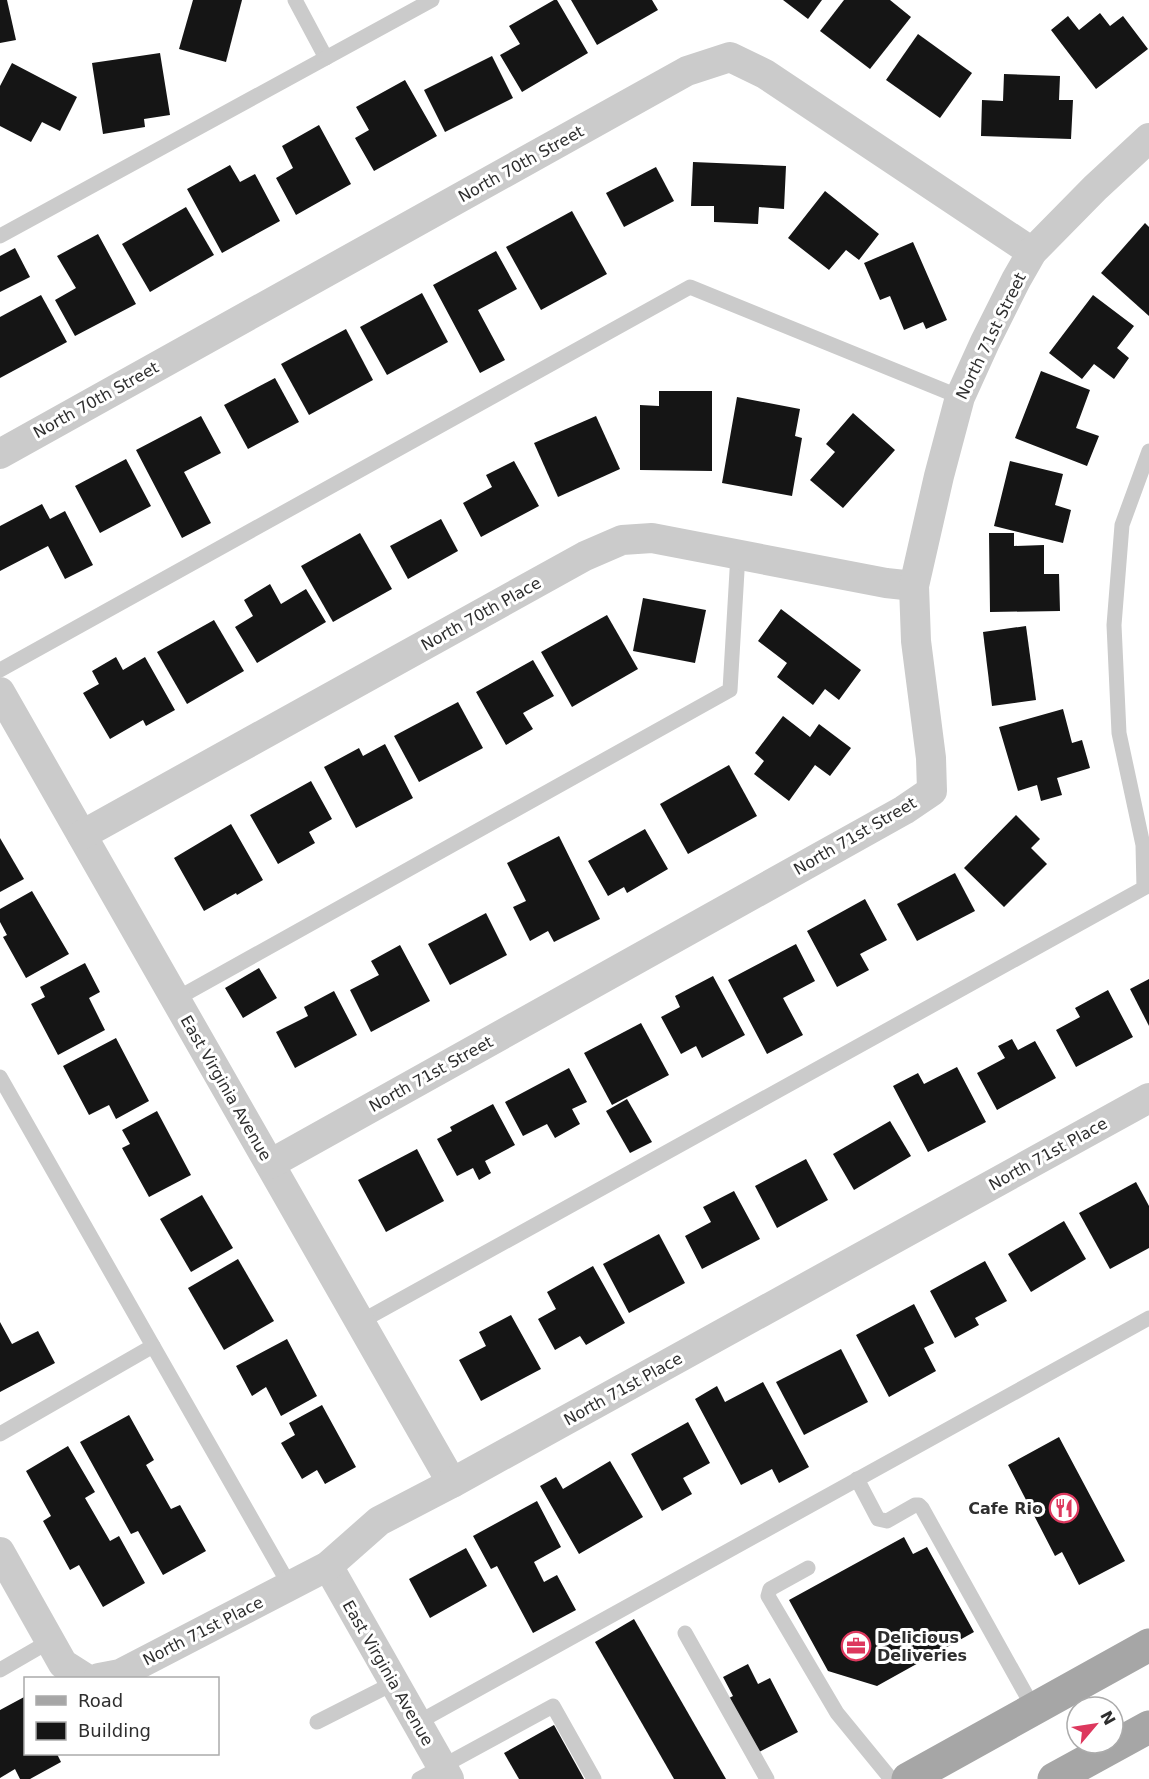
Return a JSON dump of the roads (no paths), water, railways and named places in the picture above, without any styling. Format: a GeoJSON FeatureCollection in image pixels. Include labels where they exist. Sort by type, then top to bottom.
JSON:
{"type":"FeatureCollection","features":[{"type":"Feature","properties":{"kind":"main road"},"geometry":{"type":"LineString","coordinates":[[908,1779],[1149,1645]]}},
{"type":"Feature","properties":{"kind":"main road"},"geometry":{"type":"LineString","coordinates":[[1054,1779],[1149,1726]]}},
{"type":"Feature","properties":{"kind":"street","name":"North 70th Street"},"geometry":{"type":"LineString","coordinates":[[0,454],[687,71],[729,57],[765,75],[1032,252]]}},
{"type":"Feature","properties":{"kind":"street","name":"North 71st Street"},"geometry":{"type":"LineString","coordinates":[[270,1164],[904,810],[932,791],[931,758],[916,641],[914,586],[960,396],[1032,252],[1095,188],[1149,138]]}},
{"type":"Feature","properties":{"kind":"street","name":"North 70th Place"},"geometry":{"type":"LineString","coordinates":[[82,836],[585,556],[622,540],[652,538],[886,583],[914,586]]}},
{"type":"Feature","properties":{"kind":"street","name":"East Virginia Avenue"},"geometry":{"type":"LineString","coordinates":[[0,693],[452,1483]]}},
{"type":"Feature","properties":{"kind":"street","name":"North 71st Place"},"geometry":{"type":"LineString","coordinates":[[104,1677],[120,1674],[328,1566],[379,1521],[452,1483],[1149,1098]]}},
{"type":"Feature","properties":{"kind":"street"},"geometry":{"type":"LineString","coordinates":[[0,1552],[63,1664],[83,1677]]}},
{"type":"Feature","properties":{"kind":"street","name":"East Virginia Avenue"},"geometry":{"type":"LineString","coordinates":[[328,1566],[417,1723],[436,1775]]}},
{"type":"Feature","properties":{"kind":"lane"},"geometry":{"type":"LineString","coordinates":[[295,0],[326,58]]}},
{"type":"Feature","properties":{"kind":"lane"},"geometry":{"type":"LineString","coordinates":[[0,236],[432,0]]}},
{"type":"Feature","properties":{"kind":"lane"},"geometry":{"type":"LineString","coordinates":[[0,670],[690,287],[960,396]]}},
{"type":"Feature","properties":{"kind":"lane"},"geometry":{"type":"LineString","coordinates":[[360,1322],[1144,888],[1143,844],[1119,733],[1114,626],[1122,525],[1149,452]]}},
{"type":"Feature","properties":{"kind":"lane"},"geometry":{"type":"LineString","coordinates":[[176,999],[730,690],[738,554]]}},
{"type":"Feature","properties":{"kind":"lane"},"geometry":{"type":"LineString","coordinates":[[0,1077],[290,1586]]}},
{"type":"Feature","properties":{"kind":"lane"},"geometry":{"type":"LineString","coordinates":[[417,1723],[1149,1318]]}},
{"type":"Feature","properties":{"kind":"lane"},"geometry":{"type":"LineString","coordinates":[[0,1434],[153,1346]]}},
{"type":"Feature","properties":{"kind":"lane"},"geometry":{"type":"LineString","coordinates":[[857,1479],[878,1519],[887,1521],[915,1505],[922,1508],[1034,1709]]}},
{"type":"Feature","properties":{"kind":"lane"},"geometry":{"type":"LineString","coordinates":[[808,1568],[770,1589],[768,1596],[837,1713],[891,1779]]}},
{"type":"Feature","properties":{"kind":"lane"},"geometry":{"type":"LineString","coordinates":[[685,1633],[767,1779]]}},
{"type":"Feature","properties":{"kind":"lane"},"geometry":{"type":"LineString","coordinates":[[0,1670],[50,1641]]}},
{"type":"Feature","properties":{"kind":"lane"},"geometry":{"type":"LineString","coordinates":[[317,1722],[394,1683]]}},
{"type":"Feature","properties":{"kind":"lane"},"geometry":{"type":"LineString","coordinates":[[436,1775],[553,1706],[594,1779]]}},
{"type":"Feature","properties":{"kind":"place","name":"Cafe Rio"},"geometry":{"type":"Point","coordinates":[1064,1508]}},
{"type":"Feature","properties":{"kind":"place","name":"Delicious Deliveries"},"geometry":{"type":"Point","coordinates":[856,1646]}}]}
